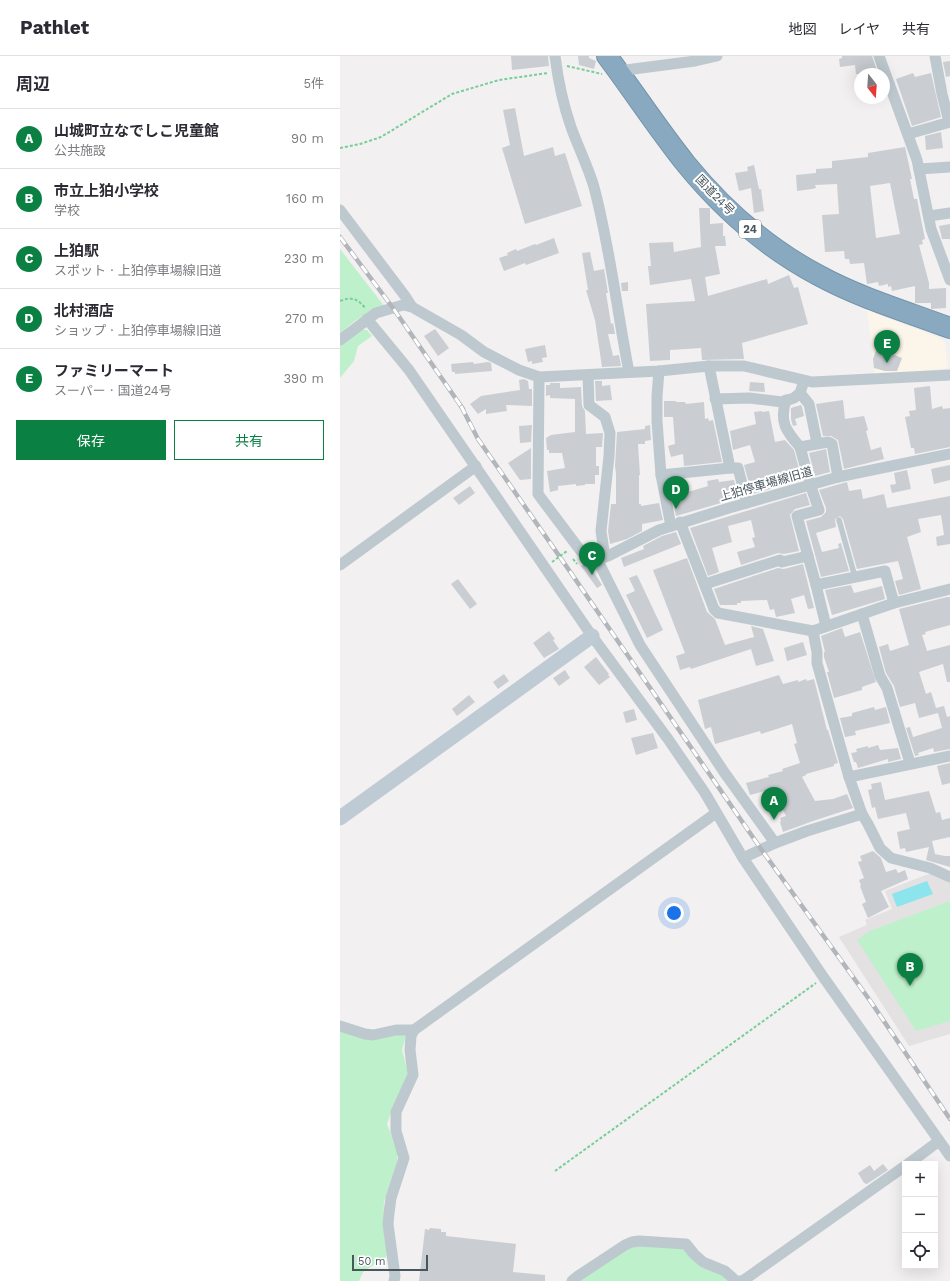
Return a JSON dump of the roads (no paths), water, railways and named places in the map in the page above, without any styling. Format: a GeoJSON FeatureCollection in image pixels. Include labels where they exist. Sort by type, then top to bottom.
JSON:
{"type":"FeatureCollection","features":[{"type":"Feature","properties":{"kind":"highway","name":"国道24号"},"geometry":{"type":"LineString","coordinates":[[610,68],[686,164],[719,201],[751,229],[797,262],[860,296],[950,328]]}},
{"type":"Feature","properties":{"kind":"street"},"geometry":{"type":"LineString","coordinates":[[610,68],[695,61],[717,56]]}},
{"type":"Feature","properties":{"kind":"street"},"geometry":{"type":"LineString","coordinates":[[879,56],[917,160],[931,229],[947,262],[950,280]]}},
{"type":"Feature","properties":{"kind":"street"},"geometry":{"type":"LineString","coordinates":[[908,134],[949,122],[935,56]]}},
{"type":"Feature","properties":{"kind":"street"},"geometry":{"type":"LineString","coordinates":[[556,64],[563,101],[571,128],[594,186],[629,372]]}},
{"type":"Feature","properties":{"kind":"street"},"geometry":{"type":"LineString","coordinates":[[919,169],[950,167]]}},
{"type":"Feature","properties":{"kind":"street"},"geometry":{"type":"LineString","coordinates":[[340,210],[412,307]]}},
{"type":"Feature","properties":{"kind":"street"},"geometry":{"type":"LineString","coordinates":[[929,216],[950,213]]}},
{"type":"Feature","properties":{"kind":"street"},"geometry":{"type":"LineString","coordinates":[[340,340],[376,313],[403,305],[412,307],[461,335],[484,352],[519,370],[539,377],[659,371],[709,366],[744,366],[804,382],[950,374]]}},
{"type":"Feature","properties":{"kind":"street"},"geometry":{"type":"LineString","coordinates":[[369,317],[410,370],[592,636],[668,739],[706,794],[743,858],[824,978],[950,1156]]}},
{"type":"Feature","properties":{"kind":"street"},"geometry":{"type":"LineString","coordinates":[[709,366],[730,468]]}},
{"type":"Feature","properties":{"kind":"street"},"geometry":{"type":"LineString","coordinates":[[659,371],[657,421],[661,475],[676,524],[714,609],[718,613],[813,631],[894,603],[950,589]]}},
{"type":"Feature","properties":{"kind":"street"},"geometry":{"type":"LineString","coordinates":[[588,375],[589,405],[605,417],[610,433],[601,531],[601,558],[640,645],[724,772],[776,843]]}},
{"type":"Feature","properties":{"kind":"street"},"geometry":{"type":"LineString","coordinates":[[539,377],[538,494],[580,550],[584,554],[601,558]]}},
{"type":"Feature","properties":{"kind":"street"},"geometry":{"type":"LineString","coordinates":[[716,399],[749,398],[782,402],[794,398],[800,393],[804,382]]}},
{"type":"Feature","properties":{"kind":"street"},"geometry":{"type":"LineString","coordinates":[[800,393],[809,404],[817,443]]}},
{"type":"Feature","properties":{"kind":"street"},"geometry":{"type":"LineString","coordinates":[[786,400],[782,412],[788,433],[800,447],[819,510],[797,516],[826,626]]}},
{"type":"Feature","properties":{"kind":"street"},"geometry":{"type":"LineString","coordinates":[[800,447],[817,443],[828,442],[832,444],[838,477]]}},
{"type":"Feature","properties":{"kind":"street","name":"上狛停車場線旧道"},"geometry":{"type":"LineString","coordinates":[[601,558],[659,530],[810,484],[950,454]]}},
{"type":"Feature","properties":{"kind":"street"},"geometry":{"type":"LineString","coordinates":[[340,565],[476,466]]}},
{"type":"Feature","properties":{"kind":"street"},"geometry":{"type":"LineString","coordinates":[[661,475],[738,468],[747,503]]}},
{"type":"Feature","properties":{"kind":"street"},"geometry":{"type":"LineString","coordinates":[[704,584],[780,560],[782,562],[791,561],[808,556]]}},
{"type":"Feature","properties":{"kind":"street"},"geometry":{"type":"LineString","coordinates":[[816,585],[885,571],[894,603]]}},
{"type":"Feature","properties":{"kind":"street"},"geometry":{"type":"LineString","coordinates":[[862,614],[880,676],[886,688],[910,763]]}},
{"type":"Feature","properties":{"kind":"street"},"geometry":{"type":"LineString","coordinates":[[813,631],[817,652],[817,663],[849,777],[862,814],[880,848],[887,856],[891,858],[930,868],[950,877]]}},
{"type":"Feature","properties":{"kind":"street"},"geometry":{"type":"LineString","coordinates":[[340,818],[592,636]]}},
{"type":"Feature","properties":{"kind":"street"},"geometry":{"type":"LineString","coordinates":[[849,777],[910,763],[950,756]]}},
{"type":"Feature","properties":{"kind":"street"},"geometry":{"type":"LineString","coordinates":[[394,1281],[395,1276],[388,1224],[391,1198],[404,1158],[396,1131],[396,1112],[413,1076],[410,1050],[411,1036],[414,1030],[716,813]]}},
{"type":"Feature","properties":{"kind":"street"},"geometry":{"type":"LineString","coordinates":[[743,858],[776,843],[862,814]]}},
{"type":"Feature","properties":{"kind":"street"},"geometry":{"type":"LineString","coordinates":[[340,1026],[373,1035],[396,1030],[414,1030]]}},
{"type":"Feature","properties":{"kind":"street"},"geometry":{"type":"LineString","coordinates":[[912,1161],[939,1141]]}},
{"type":"Feature","properties":{"kind":"street"},"geometry":{"type":"LineString","coordinates":[[740,1281],[744,1280],[902,1168]]}},
{"type":"Feature","properties":{"kind":"street"},"geometry":{"type":"LineString","coordinates":[[572,1281],[625,1245],[639,1241],[686,1244],[703,1262],[725,1271],[736,1281]]}},
{"type":"Feature","properties":{"kind":"lane"},"geometry":{"type":"LineString","coordinates":[[839,520],[855,578]]}},
{"type":"Feature","properties":{"kind":"water"},"geometry":{"type":"Polygon","coordinates":[[[927,881],[933,894],[897,907],[892,894],[927,881]]]}},
{"type":"Feature","properties":{"kind":"railway"},"geometry":{"type":"LineString","coordinates":[[340,237],[393,308],[463,409]]}},
{"type":"Feature","properties":{"kind":"railway"},"geometry":{"type":"LineString","coordinates":[[461,406],[478,439],[761,849],[871,1002],[950,1119]]}},
{"type":"Feature","properties":{"kind":"place","name":"ファミリーマート"},"geometry":{"type":"Point","coordinates":[887,363]}},
{"type":"Feature","properties":{"kind":"place","name":"北村酒店"},"geometry":{"type":"Point","coordinates":[676,509]}},
{"type":"Feature","properties":{"kind":"place","name":"上狛駅"},"geometry":{"type":"Point","coordinates":[592,575]}},
{"type":"Feature","properties":{"kind":"place","name":"山城町立なでしこ児童館"},"geometry":{"type":"Point","coordinates":[774,820]}},
{"type":"Feature","properties":{"kind":"place","name":"市立上狛小学校"},"geometry":{"type":"Point","coordinates":[910,986]}}]}
